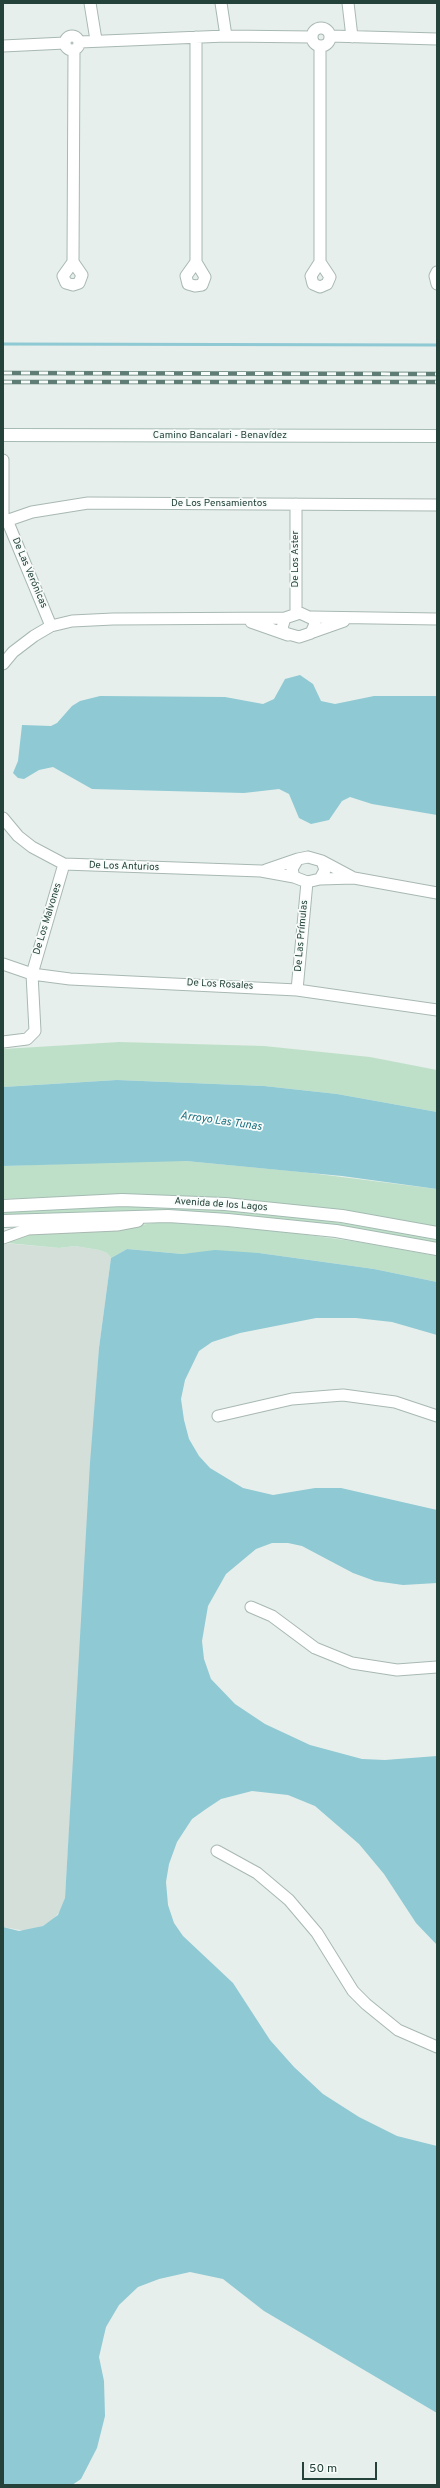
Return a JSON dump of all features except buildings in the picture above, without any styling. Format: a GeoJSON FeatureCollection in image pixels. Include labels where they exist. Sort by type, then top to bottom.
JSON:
{"type":"FeatureCollection","features":[{"type":"Feature","properties":{"kind":"street"},"geometry":{"type":"LineString","coordinates":[[90,3],[96,40]]}},
{"type":"Feature","properties":{"kind":"street"},"geometry":{"type":"LineString","coordinates":[[222,3],[226,36]]}},
{"type":"Feature","properties":{"kind":"street"},"geometry":{"type":"LineString","coordinates":[[348,3],[352,37]]}},
{"type":"Feature","properties":{"kind":"street"},"geometry":{"type":"LineString","coordinates":[[321,27],[326,29],[330,36],[328,43],[320,46],[315,44],[312,37],[316,29],[321,27]]}},
{"type":"Feature","properties":{"kind":"street"},"geometry":{"type":"LineString","coordinates":[[3,46],[73,45],[96,40],[226,36],[312,37]]}},
{"type":"Feature","properties":{"kind":"street"},"geometry":{"type":"LineString","coordinates":[[330,36],[437,39]]}},
{"type":"Feature","properties":{"kind":"street"},"geometry":{"type":"LineString","coordinates":[[196,37],[196,262]]}},
{"type":"Feature","properties":{"kind":"street"},"geometry":{"type":"LineString","coordinates":[[73,45],[73,262]]}},
{"type":"Feature","properties":{"kind":"street"},"geometry":{"type":"LineString","coordinates":[[320,46],[320,262]]}},
{"type":"Feature","properties":{"kind":"street"},"geometry":{"type":"LineString","coordinates":[[437,272],[435,276],[437,284]]}},
{"type":"Feature","properties":{"kind":"street","name":"Camino Bancalari - Benavídez"},"geometry":{"type":"LineString","coordinates":[[3,435],[437,436]]}},
{"type":"Feature","properties":{"kind":"street"},"geometry":{"type":"LineString","coordinates":[[3,460],[4,521]]}},
{"type":"Feature","properties":{"kind":"street","name":"De Los Pensamientos"},"geometry":{"type":"LineString","coordinates":[[4,521],[32,512],[88,503],[437,505]]}},
{"type":"Feature","properties":{"kind":"street","name":"De Los Aster"},"geometry":{"type":"LineString","coordinates":[[296,504],[296,613]]}},
{"type":"Feature","properties":{"kind":"street","name":"De Las Verónicas"},"geometry":{"type":"LineString","coordinates":[[4,521],[51,626]]}},
{"type":"Feature","properties":{"kind":"street"},"geometry":{"type":"LineString","coordinates":[[3,664],[13,652],[51,626],[72,622],[113,619],[285,618],[296,613],[305,613],[311,617],[315,624],[310,633]]}},
{"type":"Feature","properties":{"kind":"street"},"geometry":{"type":"LineString","coordinates":[[311,617],[437,619]]}},
{"type":"Feature","properties":{"kind":"street"},"geometry":{"type":"LineString","coordinates":[[285,618],[282,628],[290,635]]}},
{"type":"Feature","properties":{"kind":"street"},"geometry":{"type":"LineString","coordinates":[[243,619],[299,637],[352,618]]}},
{"type":"Feature","properties":{"kind":"street","name":"De Los Anturios"},"geometry":{"type":"LineString","coordinates":[[3,818],[32,847],[64,864],[261,871]]}},
{"type":"Feature","properties":{"kind":"street"},"geometry":{"type":"LineString","coordinates":[[261,871],[280,867],[298,858],[308,857],[322,861],[354,878]]}},
{"type":"Feature","properties":{"kind":"street"},"geometry":{"type":"LineString","coordinates":[[294,877],[292,869],[298,858]]}},
{"type":"Feature","properties":{"kind":"street"},"geometry":{"type":"LineString","coordinates":[[320,879],[325,870],[322,861]]}},
{"type":"Feature","properties":{"kind":"street","name":"De Los Malvones"},"geometry":{"type":"LineString","coordinates":[[3,1042],[27,1038],[35,1031],[32,974],[64,864]]}},
{"type":"Feature","properties":{"kind":"street"},"geometry":{"type":"LineString","coordinates":[[261,871],[294,877],[307,882],[320,879],[354,878],[437,893]]}},
{"type":"Feature","properties":{"kind":"street","name":"De Las Prímulas"},"geometry":{"type":"LineString","coordinates":[[297,990],[307,882]]}},
{"type":"Feature","properties":{"kind":"street","name":"De Los Rosales"},"geometry":{"type":"LineString","coordinates":[[3,964],[32,974],[70,980],[297,990],[437,1010]]}},
{"type":"Feature","properties":{"kind":"street","name":"Avenida de los Lagos"},"geometry":{"type":"LineString","coordinates":[[3,1206],[122,1200],[225,1204],[342,1216],[437,1233]]}},
{"type":"Feature","properties":{"kind":"street"},"geometry":{"type":"LineString","coordinates":[[3,1238],[28,1229],[117,1225],[168,1216]]}},
{"type":"Feature","properties":{"kind":"street","name":"Avenida de los Lagos"},"geometry":{"type":"LineString","coordinates":[[3,1221],[168,1216],[285,1225],[389,1239],[437,1249]]}},
{"type":"Feature","properties":{"kind":"street"},"geometry":{"type":"LineString","coordinates":[[218,1416],[292,1398],[343,1395],[395,1402],[437,1416]]}},
{"type":"Feature","properties":{"kind":"street"},"geometry":{"type":"LineString","coordinates":[[251,1607],[272,1616],[315,1648],[352,1663],[397,1670],[437,1667]]}},
{"type":"Feature","properties":{"kind":"street"},"geometry":{"type":"LineString","coordinates":[[216,1851],[257,1874],[289,1900],[317,1933],[353,1991],[366,2004],[398,2030],[437,2047]]}},
{"type":"Feature","properties":{"kind":"shaded area"},"geometry":{"type":"Polygon","coordinates":[[[3,1243],[59,1248],[75,1246],[99,1250],[107,1253],[111,1258],[99,1348],[65,1898],[62,1909],[52,1921],[43,1926],[26,1931],[3,1927],[3,1243]]]}},
{"type":"Feature","properties":{"kind":"green space"},"geometry":{"type":"Polygon","coordinates":[[[119,1042],[264,1046],[370,1057],[437,1070],[437,1112],[337,1094],[264,1086],[117,1080],[3,1087],[3,1049],[119,1042]]]}},
{"type":"Feature","properties":{"kind":"green space"},"geometry":{"type":"Polygon","coordinates":[[[140,1161],[186,1161],[302,1172],[437,1189],[437,1229],[352,1213],[250,1201],[195,1197],[105,1195],[3,1199],[3,1166],[140,1161]]]}},
{"type":"Feature","properties":{"kind":"green space"},"geometry":{"type":"Polygon","coordinates":[[[97,1205],[228,1209],[312,1218],[437,1239],[437,1245],[161,1211],[98,1211],[3,1216],[3,1210],[97,1205]]]}},
{"type":"Feature","properties":{"kind":"green space"},"geometry":{"type":"Polygon","coordinates":[[[161,1222],[272,1230],[359,1242],[437,1256],[437,1282],[374,1269],[259,1253],[204,1252],[182,1254],[127,1249],[111,1258],[107,1253],[99,1250],[75,1246],[59,1248],[7,1243],[17,1234],[113,1229],[161,1222]]]}},
{"type":"Feature","properties":{"kind":"water"},"geometry":{"type":"Polygon","coordinates":[[[300,675],[313,684],[321,701],[335,704],[374,696],[437,696],[437,815],[372,804],[350,797],[342,801],[329,820],[311,824],[299,818],[289,794],[279,789],[244,793],[92,789],[53,767],[39,770],[24,779],[18,778],[13,773],[18,761],[22,725],[51,726],[57,723],[72,706],[80,701],[100,696],[225,697],[263,704],[274,699],[285,679],[300,675]]]}},
{"type":"Feature","properties":{"kind":"water","name":"Arroyo Las Tunas"},"geometry":{"type":"Polygon","coordinates":[[[117,1080],[264,1086],[337,1094],[437,1112],[437,1189],[342,1176],[186,1161],[3,1166],[3,1087],[117,1080]]]}},
{"type":"Feature","properties":{"kind":"water"},"geometry":{"type":"Polygon","coordinates":[[[127,1249],[182,1254],[215,1250],[259,1253],[374,1269],[437,1282],[437,1335],[392,1322],[356,1318],[316,1318],[240,1333],[212,1342],[199,1351],[185,1380],[181,1399],[189,1439],[199,1456],[210,1468],[243,1488],[273,1495],[315,1488],[341,1488],[437,1510],[437,1583],[403,1585],[375,1581],[353,1573],[302,1546],[288,1543],[272,1543],[256,1549],[226,1574],[208,1606],[202,1641],[204,1659],[211,1679],[235,1704],[265,1724],[310,1745],[362,1759],[385,1760],[437,1756],[437,1945],[416,1923],[384,1874],[359,1844],[315,1806],[288,1795],[252,1791],[221,1799],[206,1809],[192,1819],[177,1842],[169,1864],[166,1882],[168,1905],[174,1923],[183,1936],[233,1983],[270,2040],[294,2067],[323,2094],[359,2117],[397,2136],[437,2146],[437,2413],[264,2311],[223,2279],[190,2272],[159,2279],[138,2287],[119,2305],[106,2327],[99,2357],[104,2381],[105,2416],[97,2448],[81,2479],[72,2485],[3,2485],[3,1927],[19,1931],[43,1926],[58,1915],[65,1898],[90,1463],[99,1348],[111,1258],[127,1249]]]}},
{"type":"Feature","properties":{"kind":"waterway"},"geometry":{"type":"LineString","coordinates":[[3,344],[437,345]]}},
{"type":"Feature","properties":{"kind":"railway"},"geometry":{"type":"LineString","coordinates":[[3,373],[437,374]]}},
{"type":"Feature","properties":{"kind":"railway"},"geometry":{"type":"LineString","coordinates":[[3,382],[437,382]]}}]}
